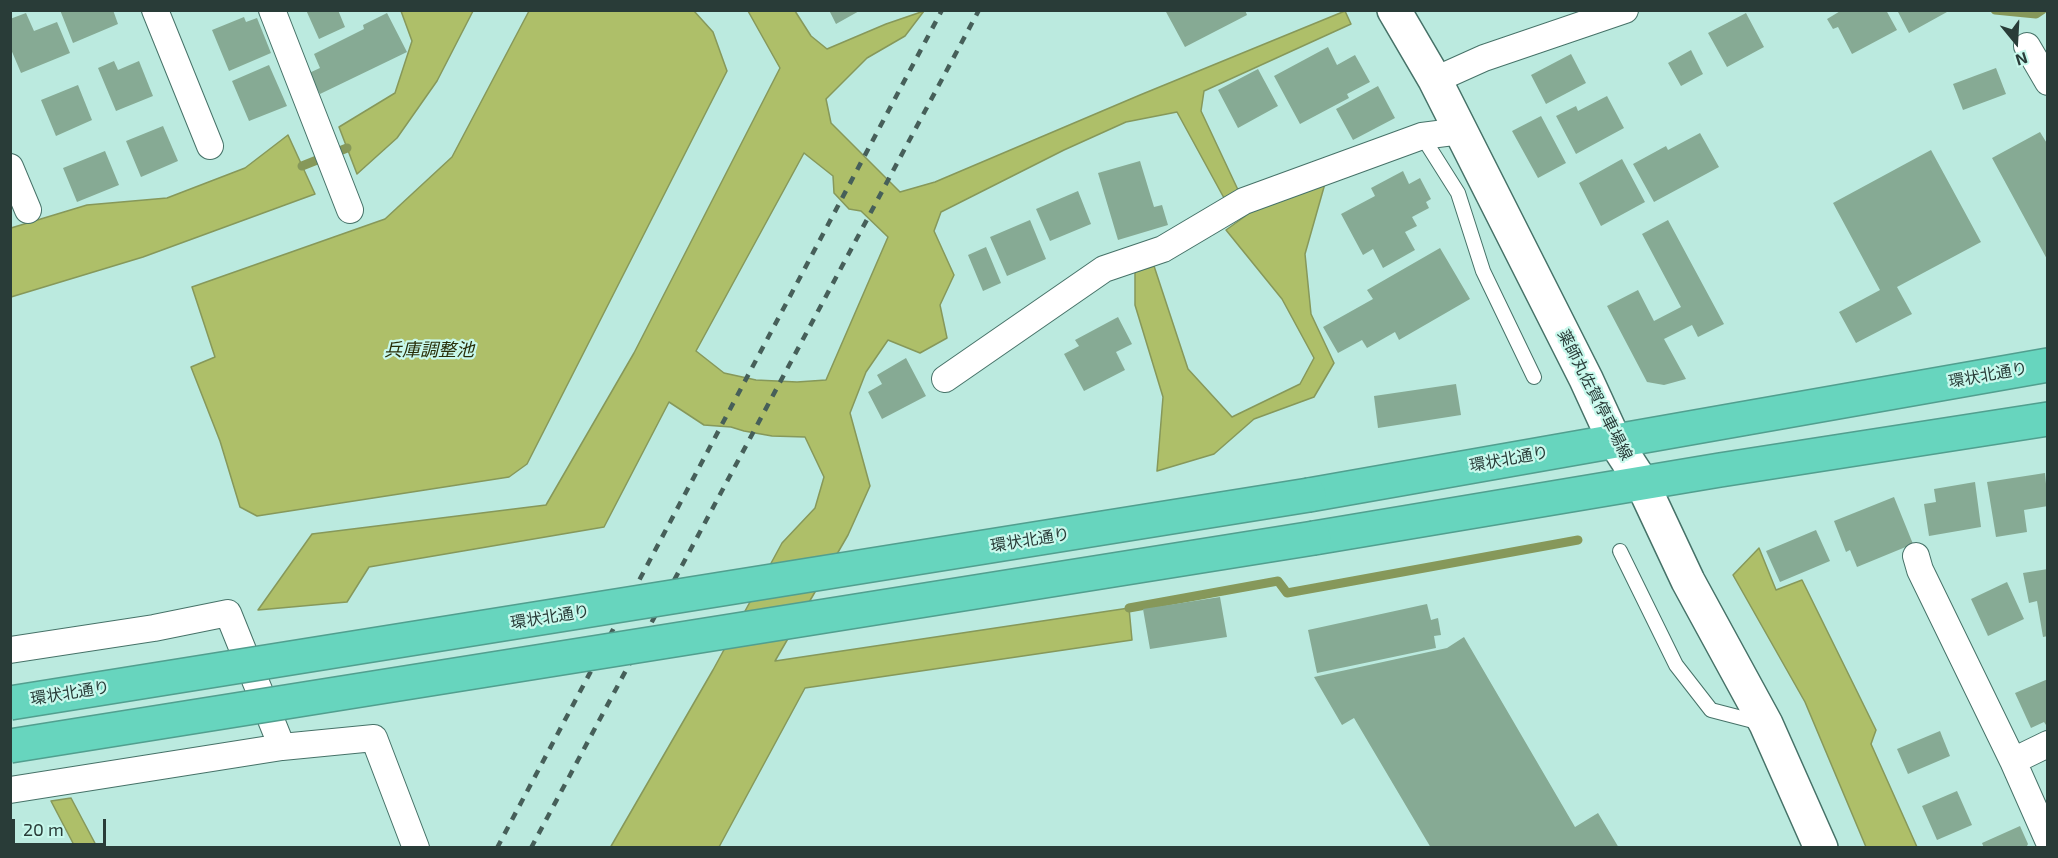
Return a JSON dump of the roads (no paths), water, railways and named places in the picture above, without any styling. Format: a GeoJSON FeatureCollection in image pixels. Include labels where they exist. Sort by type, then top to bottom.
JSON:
{"type":"FeatureCollection","features":[{"type":"Feature","properties":{"kind":"highway","name":"環状北通り"},"geometry":{"type":"LineString","coordinates":[[10,703],[1309,495],[2048,365]]}},
{"type":"Feature","properties":{"kind":"highway"},"geometry":{"type":"LineString","coordinates":[[10,746],[2048,419]]}},
{"type":"Feature","properties":{"kind":"main road","name":"薬師丸佐賀停車場線"},"geometry":{"type":"LineString","coordinates":[[1394,10],[1436,80],[1581,369],[1614,440],[1641,483],[1688,580],[1766,724],[1821,848]]}},
{"type":"Feature","properties":{"kind":"street"},"geometry":{"type":"LineString","coordinates":[[154,10],[210,146]]}},
{"type":"Feature","properties":{"kind":"street"},"geometry":{"type":"LineString","coordinates":[[272,10],[350,210]]}},
{"type":"Feature","properties":{"kind":"street"},"geometry":{"type":"LineString","coordinates":[[1436,80],[1484,58],[1625,10]]}},
{"type":"Feature","properties":{"kind":"street"},"geometry":{"type":"LineString","coordinates":[[2027,46],[2048,82]]}},
{"type":"Feature","properties":{"kind":"street"},"geometry":{"type":"LineString","coordinates":[[945,379],[1104,269],[1163,249],[1244,201],[1422,136],[1461,131]]}},
{"type":"Feature","properties":{"kind":"street"},"geometry":{"type":"LineString","coordinates":[[10,167],[28,210]]}},
{"type":"Feature","properties":{"kind":"street"},"geometry":{"type":"LineString","coordinates":[[1916,556],[1920,570],[2013,761],[2048,840]]}},
{"type":"Feature","properties":{"kind":"street"},"geometry":{"type":"LineString","coordinates":[[10,650],[154,628],[228,613],[282,747]]}},
{"type":"Feature","properties":{"kind":"street"},"geometry":{"type":"LineString","coordinates":[[10,790],[282,747],[374,738],[416,848]]}},
{"type":"Feature","properties":{"kind":"street"},"geometry":{"type":"LineString","coordinates":[[2013,761],[2048,744]]}},
{"type":"Feature","properties":{"kind":"lane"},"geometry":{"type":"LineString","coordinates":[[1422,136],[1458,194],[1483,272],[1534,377]]}},
{"type":"Feature","properties":{"kind":"lane"},"geometry":{"type":"LineString","coordinates":[[1620,551],[1676,664],[1711,710],[1766,724]]}},
{"type":"Feature","properties":{"kind":"water"},"geometry":{"type":"Polygon","coordinates":[[[401,11],[473,11],[437,81],[397,138],[357,174],[339,127],[395,93],[412,41],[401,11]]]}},
{"type":"Feature","properties":{"kind":"water","name":"兵庫調整池"},"geometry":{"type":"Polygon","coordinates":[[[529,11],[694,11],[713,32],[727,71],[527,464],[509,477],[257,516],[240,507],[220,441],[191,367],[215,357],[192,287],[385,219],[452,157],[529,11]]]}},
{"type":"Feature","properties":{"kind":"water"},"geometry":{"type":"Polygon","coordinates":[[[748,11],[795,11],[811,36],[827,49],[924,11],[905,36],[867,58],[826,99],[831,123],[900,192],[935,182],[1345,11],[1351,24],[1204,91],[1201,111],[1239,192],[1224,198],[1177,112],[1126,122],[1064,150],[941,212],[934,231],[954,275],[940,305],[947,338],[920,353],[888,340],[866,372],[850,413],[870,486],[848,535],[775,661],[1129,608],[1132,640],[805,688],[719,847],[610,848],[713,670],[782,543],[815,508],[824,477],[805,437],[772,436],[731,427],[704,425],[669,402],[604,527],[369,567],[347,602],[258,610],[312,534],[546,505],[634,353],[780,68],[748,11]],[[804,153],[696,351],[724,373],[756,380],[797,382],[826,380],[888,237],[861,211],[849,209],[834,193],[833,176],[804,153]]]}},
{"type":"Feature","properties":{"kind":"water"},"geometry":{"type":"Polygon","coordinates":[[[288,135],[315,194],[143,257],[11,297],[11,228],[87,205],[167,198],[245,168],[288,135]]]}},
{"type":"Feature","properties":{"kind":"water"},"geometry":{"type":"Polygon","coordinates":[[[1326,180],[1305,254],[1311,314],[1334,363],[1314,397],[1254,419],[1214,454],[1157,471],[1163,397],[1135,305],[1135,272],[1154,266],[1188,369],[1232,417],[1300,384],[1314,358],[1282,299],[1226,230],[1251,212],[1326,180]]]}},
{"type":"Feature","properties":{"kind":"water"},"geometry":{"type":"Polygon","coordinates":[[[1759,548],[1776,590],[1802,580],[1876,730],[1871,744],[1917,847],[1866,847],[1805,702],[1733,575],[1759,548]]]}},
{"type":"Feature","properties":{"kind":"water"},"geometry":{"type":"Polygon","coordinates":[[[71,798],[97,847],[75,847],[51,801],[71,798]]]}},
{"type":"Feature","properties":{"kind":"waterway"},"geometry":{"type":"LineString","coordinates":[[1995,10],[2036,14],[2042,10]]}},
{"type":"Feature","properties":{"kind":"waterway"},"geometry":{"type":"LineString","coordinates":[[302,166],[347,148]]}},
{"type":"Feature","properties":{"kind":"waterway"},"geometry":{"type":"LineString","coordinates":[[1129,608],[1278,581],[1287,593],[1578,540]]}},
{"type":"Feature","properties":{"kind":"railway"},"geometry":{"type":"LineString","coordinates":[[497,848],[942,10]]}},
{"type":"Feature","properties":{"kind":"railway"},"geometry":{"type":"LineString","coordinates":[[531,848],[979,10]]}}]}
